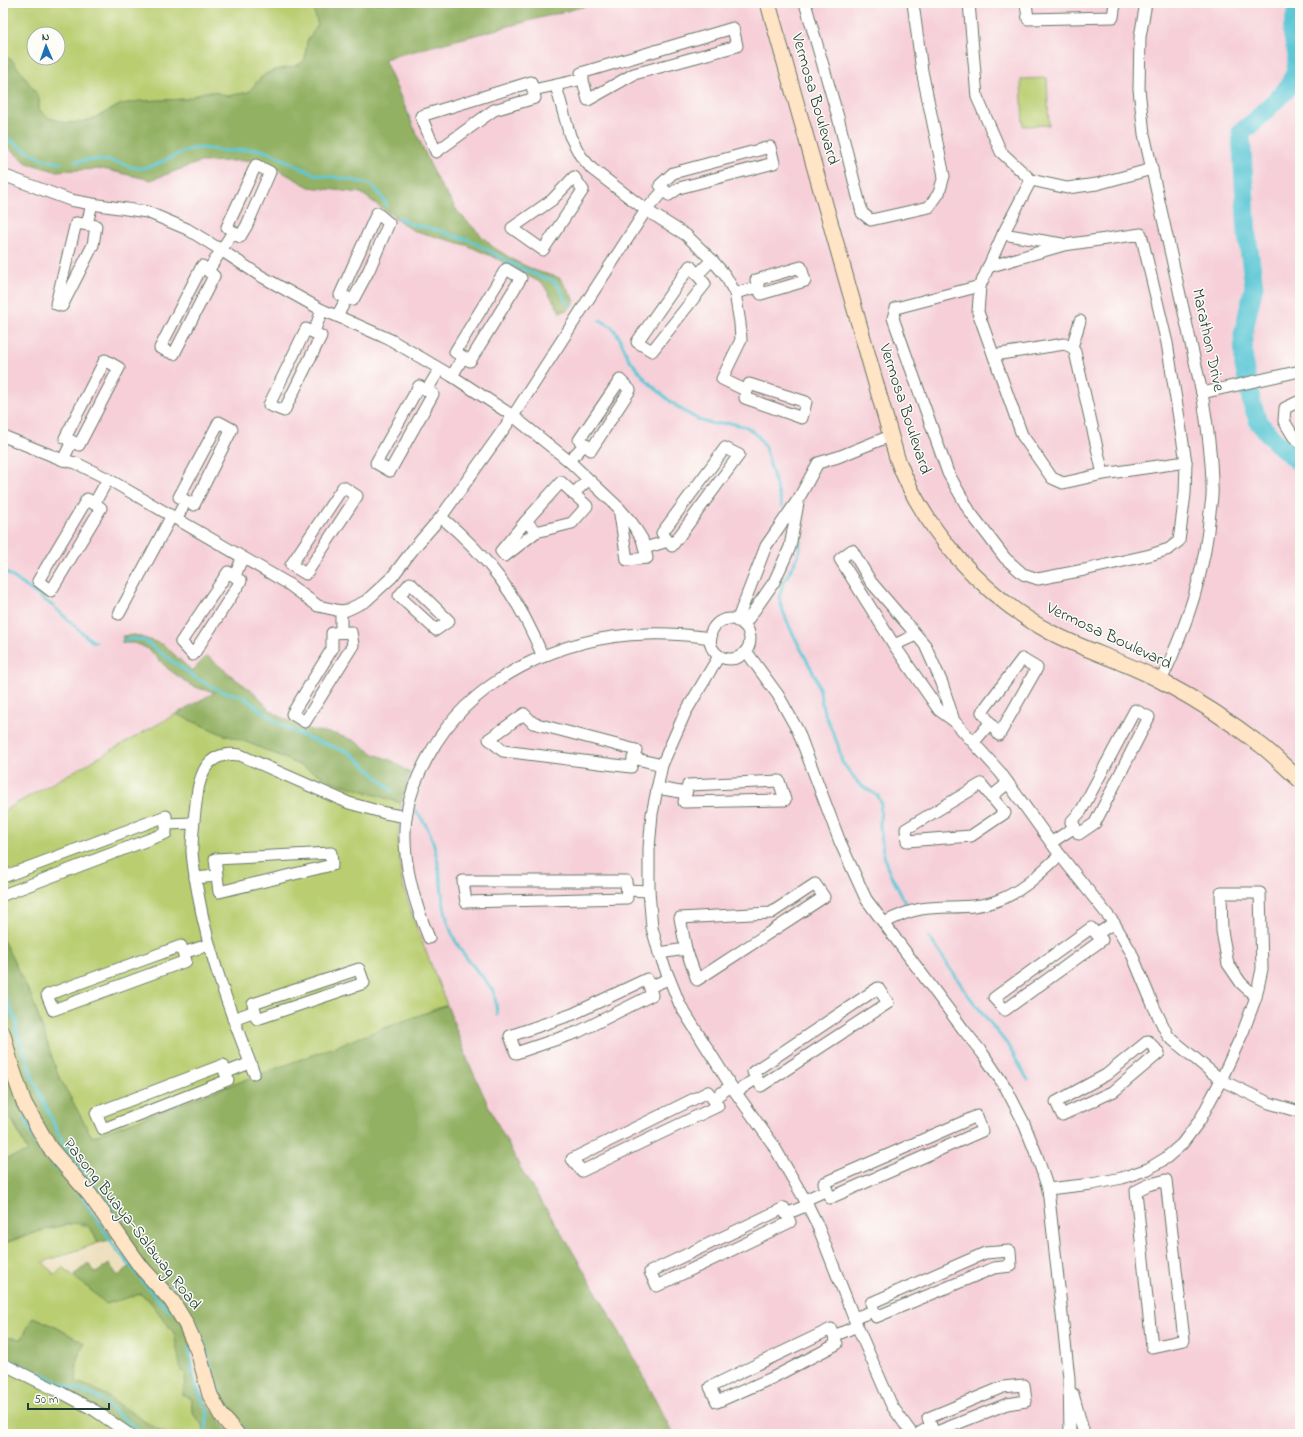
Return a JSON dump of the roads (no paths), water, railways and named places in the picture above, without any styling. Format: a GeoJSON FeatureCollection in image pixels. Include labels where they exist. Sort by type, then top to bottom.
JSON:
{"type":"FeatureCollection","features":[{"type":"Feature","properties":{"kind":"main road","name":"Vermosa Boulevard"},"geometry":{"type":"LineString","coordinates":[[768,3],[890,436],[904,478],[941,537],[975,576],[1013,608],[1050,632],[1161,681],[1204,705],[1262,746],[1300,780]]}},
{"type":"Feature","properties":{"kind":"main road","name":"Pasong Buaya-Salawag Road"},"geometry":{"type":"LineString","coordinates":[[3,1034],[11,1065],[24,1102],[49,1147],[93,1200],[141,1268],[172,1301],[186,1324],[198,1351],[210,1395],[221,1415],[237,1434]]}},
{"type":"Feature","properties":{"kind":"street"},"geometry":{"type":"LineString","coordinates":[[805,3],[838,117],[862,213],[871,220],[929,207],[939,193],[944,176],[922,71],[913,3]]}},
{"type":"Feature","properties":{"kind":"street"},"geometry":{"type":"LineString","coordinates":[[969,3],[977,97],[1001,152],[1031,180],[1067,188],[1097,184],[1152,169]]}},
{"type":"Feature","properties":{"kind":"street"},"geometry":{"type":"LineString","coordinates":[[1026,3],[1028,19],[1113,16],[1115,3]]}},
{"type":"Feature","properties":{"kind":"street","name":"Marathon Drive"},"geometry":{"type":"LineString","coordinates":[[1146,3],[1140,37],[1139,89],[1144,134],[1202,393],[1208,427],[1212,488],[1208,539],[1196,594],[1180,641],[1161,681]]}},
{"type":"Feature","properties":{"kind":"street"},"geometry":{"type":"LineString","coordinates":[[733,28],[737,46],[634,74],[588,100],[583,79],[581,73],[733,28]]}},
{"type":"Feature","properties":{"kind":"street"},"geometry":{"type":"LineString","coordinates":[[533,90],[583,79]]}},
{"type":"Feature","properties":{"kind":"street"},"geometry":{"type":"LineString","coordinates":[[531,82],[533,90],[535,98],[494,110],[436,152],[421,116],[531,82]]}},
{"type":"Feature","properties":{"kind":"street"},"geometry":{"type":"LineString","coordinates":[[556,86],[570,136],[580,155],[592,169],[646,210],[686,235],[725,274],[735,293],[741,340],[722,379],[747,391]]}},
{"type":"Feature","properties":{"kind":"street"},"geometry":{"type":"LineString","coordinates":[[770,147],[774,164],[679,188],[669,195],[664,190],[660,185],[673,174],[770,147]]}},
{"type":"Feature","properties":{"kind":"street"},"geometry":{"type":"LineString","coordinates":[[256,165],[270,172],[247,225],[240,236],[233,232],[227,228],[256,165]]}},
{"type":"Feature","properties":{"kind":"street"},"geometry":{"type":"LineString","coordinates":[[578,183],[592,169]]}},
{"type":"Feature","properties":{"kind":"street"},"geometry":{"type":"LineString","coordinates":[[3,175],[70,200],[147,212],[187,229],[258,275],[322,310],[391,340],[438,370],[452,376],[513,416],[569,461],[619,508],[632,523],[642,539],[647,558],[627,560],[619,508]]}},
{"type":"Feature","properties":{"kind":"street"},"geometry":{"type":"LineString","coordinates":[[574,176],[578,183],[583,190],[543,250],[512,228],[552,200],[574,176]]}},
{"type":"Feature","properties":{"kind":"street"},"geometry":{"type":"LineString","coordinates":[[1031,180],[1003,234],[980,286],[978,312],[1022,435],[1052,478],[1063,483],[1103,474],[1186,462]]}},
{"type":"Feature","properties":{"kind":"street"},"geometry":{"type":"LineString","coordinates":[[3,436],[63,460],[76,463],[108,480],[287,583],[318,606],[341,611],[347,610],[366,601],[392,577],[414,548],[441,517],[513,416],[646,210],[664,190]]}},
{"type":"Feature","properties":{"kind":"street"},"geometry":{"type":"LineString","coordinates":[[87,224],[92,204]]}},
{"type":"Feature","properties":{"kind":"street"},"geometry":{"type":"LineString","coordinates":[[377,212],[389,223],[369,270],[353,300],[347,298],[340,295],[377,212]]}},
{"type":"Feature","properties":{"kind":"street"},"geometry":{"type":"LineString","coordinates":[[76,223],[87,224],[96,226],[93,245],[62,306],[56,304],[76,223]]}},
{"type":"Feature","properties":{"kind":"street"},"geometry":{"type":"LineString","coordinates":[[208,271],[233,232]]}},
{"type":"Feature","properties":{"kind":"street"},"geometry":{"type":"LineString","coordinates":[[1003,234],[1064,245]]}},
{"type":"Feature","properties":{"kind":"street"},"geometry":{"type":"LineString","coordinates":[[980,286],[896,308],[893,318],[948,473],[970,512],[1005,558],[1023,574],[1038,579],[1150,555],[1169,549],[1179,541],[1185,494],[1186,462],[1167,343],[1142,234],[1064,245],[988,267]]}},
{"type":"Feature","properties":{"kind":"street"},"geometry":{"type":"LineString","coordinates":[[697,275],[712,260]]}},
{"type":"Feature","properties":{"kind":"street"},"geometry":{"type":"LineString","coordinates":[[202,266],[208,271],[214,276],[174,354],[160,348],[202,266]]}},
{"type":"Feature","properties":{"kind":"street"},"geometry":{"type":"LineString","coordinates":[[690,266],[697,275],[705,284],[652,351],[638,342],[690,266]]}},
{"type":"Feature","properties":{"kind":"street"},"geometry":{"type":"LineString","coordinates":[[506,268],[521,278],[470,361],[463,357],[455,352],[506,268]]}},
{"type":"Feature","properties":{"kind":"street"},"geometry":{"type":"LineString","coordinates":[[735,293],[759,287]]}},
{"type":"Feature","properties":{"kind":"street"},"geometry":{"type":"LineString","coordinates":[[337,316],[347,298]]}},
{"type":"Feature","properties":{"kind":"street"},"geometry":{"type":"LineString","coordinates":[[314,332],[322,310]]}},
{"type":"Feature","properties":{"kind":"street"},"geometry":{"type":"LineString","coordinates":[[1072,347],[1080,321]]}},
{"type":"Feature","properties":{"kind":"street"},"geometry":{"type":"LineString","coordinates":[[306,329],[314,332],[321,336],[284,411],[269,404],[306,329]]}},
{"type":"Feature","properties":{"kind":"street"},"geometry":{"type":"LineString","coordinates":[[994,355],[1064,344],[1072,347],[1075,352],[1103,474]]}},
{"type":"Feature","properties":{"kind":"street"},"geometry":{"type":"LineString","coordinates":[[452,376],[463,357]]}},
{"type":"Feature","properties":{"kind":"street"},"geometry":{"type":"LineString","coordinates":[[105,360],[119,368],[79,444],[72,441],[65,438],[105,360]]}},
{"type":"Feature","properties":{"kind":"street"},"geometry":{"type":"LineString","coordinates":[[427,390],[438,370]]}},
{"type":"Feature","properties":{"kind":"street"},"geometry":{"type":"LineString","coordinates":[[1202,393],[1300,371]]}},
{"type":"Feature","properties":{"kind":"street"},"geometry":{"type":"LineString","coordinates":[[620,380],[630,390],[591,450],[585,444],[579,440],[620,380]]}},
{"type":"Feature","properties":{"kind":"street"},"geometry":{"type":"LineString","coordinates":[[749,384],[806,402],[802,418],[745,398],[747,391],[749,384]]}},
{"type":"Feature","properties":{"kind":"street"},"geometry":{"type":"LineString","coordinates":[[419,386],[427,390],[433,394],[390,471],[376,463],[419,386]]}},
{"type":"Feature","properties":{"kind":"street"},"geometry":{"type":"LineString","coordinates":[[1300,401],[1285,408],[1284,421],[1293,436],[1300,443]]}},
{"type":"Feature","properties":{"kind":"street"},"geometry":{"type":"LineString","coordinates":[[219,422],[232,430],[194,505],[186,501],[180,497],[219,422]]}},
{"type":"Feature","properties":{"kind":"street"},"geometry":{"type":"LineString","coordinates":[[740,623],[766,546],[799,498],[818,463],[838,457],[890,436]]}},
{"type":"Feature","properties":{"kind":"street"},"geometry":{"type":"LineString","coordinates":[[63,460],[72,441]]}},
{"type":"Feature","properties":{"kind":"street"},"geometry":{"type":"LineString","coordinates":[[569,461],[585,444]]}},
{"type":"Feature","properties":{"kind":"street"},"geometry":{"type":"LineString","coordinates":[[725,448],[739,455],[672,546],[668,540],[662,533],[725,448]]}},
{"type":"Feature","properties":{"kind":"street"},"geometry":{"type":"LineString","coordinates":[[94,504],[108,480]]}},
{"type":"Feature","properties":{"kind":"street"},"geometry":{"type":"LineString","coordinates":[[574,494],[588,480]]}},
{"type":"Feature","properties":{"kind":"street"},"geometry":{"type":"LineString","coordinates":[[561,482],[586,506],[572,523],[536,532],[505,556],[500,550],[526,521],[561,482]]}},
{"type":"Feature","properties":{"kind":"street"},"geometry":{"type":"LineString","coordinates":[[343,487],[357,496],[306,574],[298,570],[291,565],[343,487]]}},
{"type":"Feature","properties":{"kind":"street"},"geometry":{"type":"LineString","coordinates":[[740,623],[774,582],[790,547],[799,498]]}},
{"type":"Feature","properties":{"kind":"street"},"geometry":{"type":"LineString","coordinates":[[87,499],[94,504],[101,508],[51,591],[38,581],[87,499]]}},
{"type":"Feature","properties":{"kind":"street"},"geometry":{"type":"LineString","coordinates":[[119,614],[173,518],[186,501]]}},
{"type":"Feature","properties":{"kind":"street"},"geometry":{"type":"LineString","coordinates":[[441,517],[474,547],[503,581],[526,618],[543,657]]}},
{"type":"Feature","properties":{"kind":"street"},"geometry":{"type":"LineString","coordinates":[[526,521],[536,532]]}},
{"type":"Feature","properties":{"kind":"street"},"geometry":{"type":"LineString","coordinates":[[645,548],[668,540]]}},
{"type":"Feature","properties":{"kind":"street"},"geometry":{"type":"LineString","coordinates":[[954,722],[942,683],[925,645],[871,582],[852,550],[840,559],[894,645],[939,710],[954,722],[974,742],[1008,783],[1060,855],[1114,923],[1131,952],[1153,1005],[1168,1036],[1221,1080],[1269,1103],[1300,1112]]}},
{"type":"Feature","properties":{"kind":"street"},"geometry":{"type":"LineString","coordinates":[[235,576],[242,558]]}},
{"type":"Feature","properties":{"kind":"street"},"geometry":{"type":"LineString","coordinates":[[287,583],[298,570]]}},
{"type":"Feature","properties":{"kind":"street"},"geometry":{"type":"LineString","coordinates":[[228,572],[235,576],[241,581],[193,655],[181,642],[228,572]]}},
{"type":"Feature","properties":{"kind":"street"},"geometry":{"type":"LineString","coordinates":[[392,577],[404,589]]}},
{"type":"Feature","properties":{"kind":"street"},"geometry":{"type":"LineString","coordinates":[[341,611],[341,632]]}},
{"type":"Feature","properties":{"kind":"street"},"geometry":{"type":"LineString","coordinates":[[725,621],[740,623],[747,629],[750,640],[746,651],[742,655],[730,659],[719,656],[711,645],[710,638],[715,627],[719,623],[725,621]]}},
{"type":"Feature","properties":{"kind":"street"},"geometry":{"type":"LineString","coordinates":[[332,632],[341,632],[351,632],[353,645],[305,722],[292,714],[332,649],[332,632]]}},
{"type":"Feature","properties":{"kind":"street"},"geometry":{"type":"LineString","coordinates":[[429,938],[415,899],[410,879],[406,845],[406,817],[412,793],[424,764],[436,742],[454,718],[467,704],[495,682],[510,673],[543,657],[582,644],[624,635],[668,633],[710,638]]}},
{"type":"Feature","properties":{"kind":"street"},"geometry":{"type":"LineString","coordinates":[[894,645],[916,635]]}},
{"type":"Feature","properties":{"kind":"street"},"geometry":{"type":"LineString","coordinates":[[746,651],[778,696],[798,731],[840,842],[866,899],[963,1029],[984,1054],[1006,1088],[1023,1121],[1037,1156],[1048,1190],[1069,1378],[1070,1434]]}},
{"type":"Feature","properties":{"kind":"street"},"geometry":{"type":"LineString","coordinates":[[719,656],[685,713],[662,765],[652,814],[649,848],[649,890],[652,928],[668,979],[680,1005],[734,1089],[772,1143],[807,1202],[892,1406],[912,1434]]}},
{"type":"Feature","properties":{"kind":"street"},"geometry":{"type":"LineString","coordinates":[[1022,659],[1037,668],[999,735],[990,722],[982,712],[1022,659]]}},
{"type":"Feature","properties":{"kind":"street"},"geometry":{"type":"LineString","coordinates":[[1135,710],[1149,717],[1095,823],[1079,834],[1075,827],[1072,822],[1081,811],[1135,710]]}},
{"type":"Feature","properties":{"kind":"street"},"geometry":{"type":"LineString","coordinates":[[524,714],[533,723],[636,750],[633,758],[631,766],[504,751],[489,740],[524,714]]}},
{"type":"Feature","properties":{"kind":"street"},"geometry":{"type":"LineString","coordinates":[[974,742],[990,722]]}},
{"type":"Feature","properties":{"kind":"street"},"geometry":{"type":"LineString","coordinates":[[226,1073],[252,1068],[208,945],[195,878],[192,851],[193,823],[198,787],[204,768],[214,759],[226,754],[247,757],[349,803],[406,817]]}},
{"type":"Feature","properties":{"kind":"street"},"geometry":{"type":"LineString","coordinates":[[633,758],[662,765]]}},
{"type":"Feature","properties":{"kind":"street"},"geometry":{"type":"LineString","coordinates":[[779,781],[785,800],[684,802],[686,793],[688,785],[779,781]]}},
{"type":"Feature","properties":{"kind":"street"},"geometry":{"type":"LineString","coordinates":[[992,797],[1008,783]]}},
{"type":"Feature","properties":{"kind":"street"},"geometry":{"type":"LineString","coordinates":[[980,784],[992,797],[1005,813],[971,836],[907,841],[906,830],[980,784]]}},
{"type":"Feature","properties":{"kind":"street"},"geometry":{"type":"LineString","coordinates":[[657,788],[686,793]]}},
{"type":"Feature","properties":{"kind":"street"},"geometry":{"type":"LineString","coordinates":[[3,877],[166,816],[166,833],[3,894]]}},
{"type":"Feature","properties":{"kind":"street"},"geometry":{"type":"LineString","coordinates":[[166,824],[193,823]]}},
{"type":"Feature","properties":{"kind":"street"},"geometry":{"type":"LineString","coordinates":[[1052,842],[1075,827]]}},
{"type":"Feature","properties":{"kind":"street"},"geometry":{"type":"LineString","coordinates":[[331,853],[332,865],[219,892],[216,876],[215,859],[331,853]]}},
{"type":"Feature","properties":{"kind":"street"},"geometry":{"type":"LineString","coordinates":[[884,923],[902,914],[920,909],[964,907],[998,900],[1016,892],[1060,855]]}},
{"type":"Feature","properties":{"kind":"street"},"geometry":{"type":"LineString","coordinates":[[195,878],[216,876]]}},
{"type":"Feature","properties":{"kind":"street"},"geometry":{"type":"LineString","coordinates":[[463,881],[626,881],[627,890],[627,898],[466,902],[463,881]]}},
{"type":"Feature","properties":{"kind":"street"},"geometry":{"type":"LineString","coordinates":[[815,884],[824,897],[697,980],[686,949],[680,918],[771,913],[815,884]]}},
{"type":"Feature","properties":{"kind":"street"},"geometry":{"type":"LineString","coordinates":[[627,890],[649,890]]}},
{"type":"Feature","properties":{"kind":"street"},"geometry":{"type":"LineString","coordinates":[[1048,1190],[1122,1178],[1148,1169],[1166,1158],[1182,1144],[1200,1120],[1221,1080],[1243,1032],[1256,997],[1262,969],[1260,893],[1221,893],[1222,931],[1228,964],[1241,983],[1256,997]]}},
{"type":"Feature","properties":{"kind":"street"},"geometry":{"type":"LineString","coordinates":[[1097,934],[1114,923]]}},
{"type":"Feature","properties":{"kind":"street"},"geometry":{"type":"LineString","coordinates":[[1091,928],[1097,934],[1102,940],[1005,1010],[994,998],[1091,928]]}},
{"type":"Feature","properties":{"kind":"street"},"geometry":{"type":"LineString","coordinates":[[184,953],[208,945]]}},
{"type":"Feature","properties":{"kind":"street"},"geometry":{"type":"LineString","coordinates":[[181,946],[184,953],[186,961],[53,1010],[47,995],[181,946]]}},
{"type":"Feature","properties":{"kind":"street"},"geometry":{"type":"LineString","coordinates":[[659,953],[686,949]]}},
{"type":"Feature","properties":{"kind":"street"},"geometry":{"type":"LineString","coordinates":[[360,969],[364,983],[257,1019],[255,1011],[253,1004],[360,969]]}},
{"type":"Feature","properties":{"kind":"street"},"geometry":{"type":"LineString","coordinates":[[647,979],[650,988],[652,995],[578,1032],[516,1053],[510,1036],[573,1014],[647,979]]}},
{"type":"Feature","properties":{"kind":"street"},"geometry":{"type":"LineString","coordinates":[[650,988],[668,979]]}},
{"type":"Feature","properties":{"kind":"street"},"geometry":{"type":"LineString","coordinates":[[878,988],[888,1003],[761,1086],[757,1078],[753,1072],[878,988]]}},
{"type":"Feature","properties":{"kind":"street"},"geometry":{"type":"LineString","coordinates":[[233,1018],[255,1011]]}},
{"type":"Feature","properties":{"kind":"street"},"geometry":{"type":"LineString","coordinates":[[1155,1047],[1168,1036]]}},
{"type":"Feature","properties":{"kind":"street"},"geometry":{"type":"LineString","coordinates":[[1148,1041],[1155,1047],[1159,1053],[1114,1090],[1062,1115],[1056,1102],[1106,1075],[1148,1041]]}},
{"type":"Feature","properties":{"kind":"street"},"geometry":{"type":"LineString","coordinates":[[223,1065],[226,1073],[228,1080],[103,1128],[96,1113],[223,1065]]}},
{"type":"Feature","properties":{"kind":"street"},"geometry":{"type":"LineString","coordinates":[[714,1099],[757,1078]]}},
{"type":"Feature","properties":{"kind":"street"},"geometry":{"type":"LineString","coordinates":[[708,1092],[714,1099],[718,1106],[582,1170],[572,1159],[708,1092]]}},
{"type":"Feature","properties":{"kind":"street"},"geometry":{"type":"LineString","coordinates":[[977,1116],[982,1131],[830,1198],[827,1190],[824,1183],[977,1116]]}},
{"type":"Feature","properties":{"kind":"street"},"geometry":{"type":"LineString","coordinates":[[1148,1169],[1148,1185]]}},
{"type":"Feature","properties":{"kind":"street"},"geometry":{"type":"LineString","coordinates":[[1166,1180],[1184,1340],[1152,1346],[1136,1191],[1148,1185],[1166,1180]]}},
{"type":"Feature","properties":{"kind":"street"},"geometry":{"type":"LineString","coordinates":[[786,1214],[827,1190]]}},
{"type":"Feature","properties":{"kind":"street"},"geometry":{"type":"LineString","coordinates":[[784,1208],[786,1214],[790,1222],[657,1286],[650,1272],[784,1208]]}},
{"type":"Feature","properties":{"kind":"street"},"geometry":{"type":"LineString","coordinates":[[1010,1251],[1011,1266],[994,1268],[876,1317],[874,1311],[871,1303],[985,1253],[1010,1251]]}},
{"type":"Feature","properties":{"kind":"street"},"geometry":{"type":"LineString","coordinates":[[834,1336],[874,1311]]}},
{"type":"Feature","properties":{"kind":"street"},"geometry":{"type":"LineString","coordinates":[[831,1329],[834,1336],[837,1344],[772,1378],[716,1402],[710,1387],[831,1329]]}},
{"type":"Feature","properties":{"kind":"street"},"geometry":{"type":"LineString","coordinates":[[3,1364],[94,1410],[129,1434]]}},
{"type":"Feature","properties":{"kind":"street"},"geometry":{"type":"LineString","coordinates":[[1069,1378],[1084,1434]]}},
{"type":"Feature","properties":{"kind":"street"},"geometry":{"type":"LineString","coordinates":[[1024,1386],[1026,1401],[1007,1404],[934,1433],[931,1426],[928,1418],[1003,1387],[1024,1386]]}},
{"type":"Feature","properties":{"kind":"street"},"geometry":{"type":"LineString","coordinates":[[918,1434],[931,1426]]}},
{"type":"Feature","properties":{"kind":"waterway"},"geometry":{"type":"LineString","coordinates":[[1298,3],[1292,32],[1297,55],[1296,71],[1287,89],[1255,121],[1241,132],[1247,235],[1254,286],[1243,334],[1244,366],[1252,404],[1259,423],[1275,441],[1300,463]]}},
{"type":"Feature","properties":{"kind":"waterway"},"geometry":{"type":"LineString","coordinates":[[3,135],[23,149],[38,157],[61,163]]}},
{"type":"Feature","properties":{"kind":"waterway"},"geometry":{"type":"LineString","coordinates":[[75,162],[103,160],[120,163],[134,168],[143,168],[150,167],[190,149],[205,148],[230,151],[257,149],[276,155],[311,173],[359,181],[370,185],[378,191],[387,206]]}},
{"type":"Feature","properties":{"kind":"waterway"},"geometry":{"type":"LineString","coordinates":[[398,217],[408,223],[470,240],[516,266],[552,280],[560,288],[565,300],[570,305]]}},
{"type":"Feature","properties":{"kind":"waterway"},"geometry":{"type":"LineString","coordinates":[[600,320],[611,326],[618,335],[629,359],[648,382],[671,402],[701,421],[713,424],[730,423],[747,427],[758,436],[765,447],[782,506]]}},
{"type":"Feature","properties":{"kind":"waterway"},"geometry":{"type":"LineString","coordinates":[[797,531],[800,538],[800,549],[797,558],[783,584],[779,598],[790,628],[816,678],[823,709],[838,745],[842,762],[859,784],[878,796],[881,802],[880,827],[887,867],[909,910]]}},
{"type":"Feature","properties":{"kind":"waterway"},"geometry":{"type":"LineString","coordinates":[[3,570],[53,606],[87,637],[96,642]]}},
{"type":"Feature","properties":{"kind":"waterway"},"geometry":{"type":"LineString","coordinates":[[124,640],[143,640],[196,678],[221,691],[242,696],[278,723],[294,732],[349,752],[392,791]]}},
{"type":"Feature","properties":{"kind":"waterway"},"geometry":{"type":"LineString","coordinates":[[415,810],[423,820],[431,835],[438,862],[447,920],[451,931],[455,941],[464,955],[493,991],[497,1015]]}},
{"type":"Feature","properties":{"kind":"waterway"},"geometry":{"type":"LineString","coordinates":[[929,937],[968,995],[1007,1044],[1028,1080]]}},
{"type":"Feature","properties":{"kind":"waterway"},"geometry":{"type":"LineString","coordinates":[[3,993],[17,1023],[16,1031],[33,1079],[60,1137],[75,1163],[108,1203],[127,1235]]}},
{"type":"Feature","properties":{"kind":"waterway"},"geometry":{"type":"LineString","coordinates":[[24,1117],[38,1147],[47,1159],[60,1171]]}},
{"type":"Feature","properties":{"kind":"waterway"},"geometry":{"type":"LineString","coordinates":[[80,1194],[114,1246],[158,1300],[171,1312]]}},
{"type":"Feature","properties":{"kind":"waterway"},"geometry":{"type":"LineString","coordinates":[[168,1286],[182,1302],[194,1321],[203,1341],[216,1385],[224,1404],[248,1434]]}},
{"type":"Feature","properties":{"kind":"waterway"},"geometry":{"type":"LineString","coordinates":[[189,1348],[194,1381],[208,1413],[205,1434]]}},
{"type":"Feature","properties":{"kind":"waterway"},"geometry":{"type":"LineString","coordinates":[[3,1358],[47,1376],[59,1383],[100,1398],[129,1423],[141,1431],[152,1434]]}}]}
